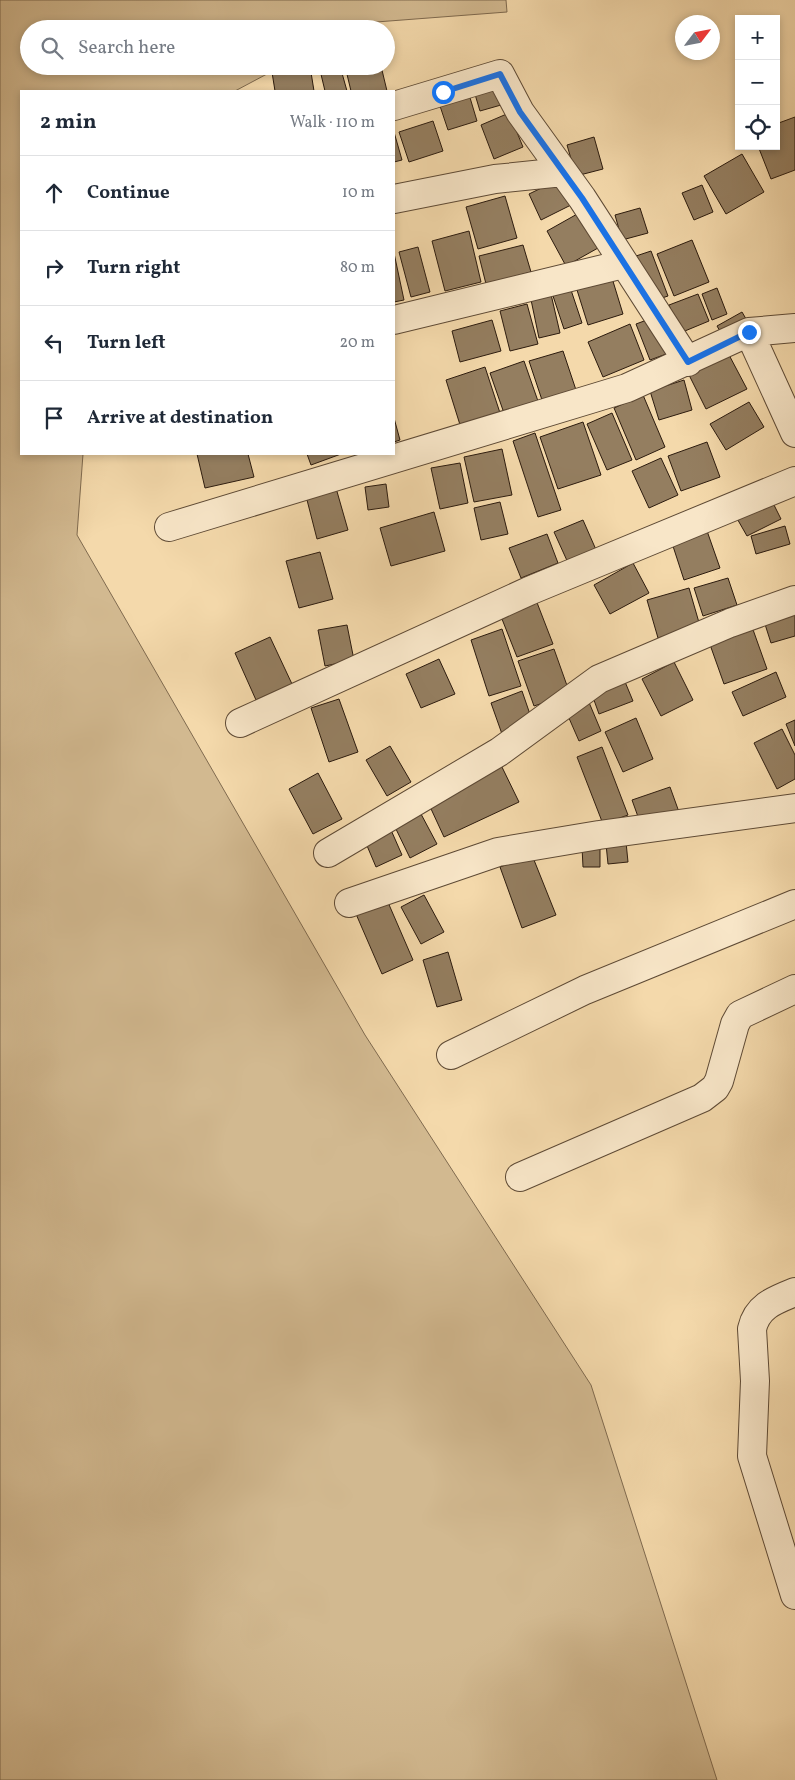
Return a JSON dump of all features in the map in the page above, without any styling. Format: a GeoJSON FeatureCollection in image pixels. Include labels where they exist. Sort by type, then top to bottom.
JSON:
{"type":"FeatureCollection","features":[{"type":"Feature","properties":{"kind":"street"},"geometry":{"type":"LineString","coordinates":[[395,106],[500,74],[520,112],[563,172],[688,362]]}},
{"type":"Feature","properties":{"kind":"street"},"geometry":{"type":"LineString","coordinates":[[395,199],[495,179],[563,172]]}},
{"type":"Feature","properties":{"kind":"street"},"geometry":{"type":"LineString","coordinates":[[395,320],[624,264]]}},
{"type":"Feature","properties":{"kind":"street"},"geometry":{"type":"LineString","coordinates":[[169,527],[627,388],[688,362],[749,332],[795,328]]}},
{"type":"Feature","properties":{"kind":"street"},"geometry":{"type":"LineString","coordinates":[[749,332],[795,432]]}},
{"type":"Feature","properties":{"kind":"street"},"geometry":{"type":"LineString","coordinates":[[240,722],[529,591],[795,481]]}},
{"type":"Feature","properties":{"kind":"street"},"geometry":{"type":"LineString","coordinates":[[328,852],[498,752],[599,679],[730,622],[795,600]]}},
{"type":"Feature","properties":{"kind":"street"},"geometry":{"type":"LineString","coordinates":[[349,903],[498,852],[599,835],[795,808]]}},
{"type":"Feature","properties":{"kind":"street"},"geometry":{"type":"LineString","coordinates":[[451,1055],[586,990],[795,904]]}},
{"type":"Feature","properties":{"kind":"street"},"geometry":{"type":"LineString","coordinates":[[520,1177],[702,1098],[715,1088],[719,1081],[735,1024],[740,1015],[795,989]]}},
{"type":"Feature","properties":{"kind":"street"},"geometry":{"type":"LineString","coordinates":[[795,1292],[768,1303],[762,1308],[754,1321],[752,1329],[755,1381],[752,1456],[789,1552],[795,1595]]}},
{"type":"Feature","properties":{"kind":"shaded area"},"geometry":{"type":"Polygon","coordinates":[[[0,0],[506,0],[507,12],[395,21],[20,20],[20,75],[265,75],[237,90],[20,90],[20,455],[83,455],[77,535],[365,1035],[591,1385],[717,1780],[0,1780],[0,0]]]}},
{"type":"Feature","properties":{"kind":"building"},"geometry":{"type":"Polygon","coordinates":[[[272,75],[311,75],[314,90],[275,90],[272,75]]]}},
{"type":"Feature","properties":{"kind":"building"},"geometry":{"type":"Polygon","coordinates":[[[321,75],[343,75],[347,90],[325,90],[321,75]]]}},
{"type":"Feature","properties":{"kind":"building"},"geometry":{"type":"Polygon","coordinates":[[[347,75],[383,75],[387,90],[351,90],[347,75]]]}},
{"type":"Feature","properties":{"kind":"building"},"geometry":{"type":"Polygon","coordinates":[[[495,84],[501,105],[480,111],[474,91],[495,84]]]}},
{"type":"Feature","properties":{"kind":"building"},"geometry":{"type":"Polygon","coordinates":[[[468,91],[477,121],[448,130],[438,100],[468,91]]]}},
{"type":"Feature","properties":{"kind":"building"},"geometry":{"type":"Polygon","coordinates":[[[509,113],[523,147],[494,159],[481,125],[509,113]]]}},
{"type":"Feature","properties":{"kind":"building"},"geometry":{"type":"Polygon","coordinates":[[[795,117],[795,170],[771,179],[760,150],[780,150],[780,123],[795,117]]]}},
{"type":"Feature","properties":{"kind":"building"},"geometry":{"type":"Polygon","coordinates":[[[433,121],[443,151],[409,162],[399,132],[433,121]]]}},
{"type":"Feature","properties":{"kind":"building"},"geometry":{"type":"Polygon","coordinates":[[[395,136],[402,160],[395,162],[395,136]]]}},
{"type":"Feature","properties":{"kind":"building"},"geometry":{"type":"Polygon","coordinates":[[[594,137],[603,169],[576,176],[567,145],[594,137]]]}},
{"type":"Feature","properties":{"kind":"building"},"geometry":{"type":"Polygon","coordinates":[[[742,154],[764,192],[726,214],[704,176],[742,154]]]}},
{"type":"Feature","properties":{"kind":"building"},"geometry":{"type":"Polygon","coordinates":[[[560,179],[573,204],[541,220],[529,194],[560,179]]]}},
{"type":"Feature","properties":{"kind":"building"},"geometry":{"type":"Polygon","coordinates":[[[702,185],[713,212],[694,220],[682,193],[702,185]]]}},
{"type":"Feature","properties":{"kind":"building"},"geometry":{"type":"Polygon","coordinates":[[[505,196],[517,238],[478,249],[466,207],[505,196]]]}},
{"type":"Feature","properties":{"kind":"building"},"geometry":{"type":"Polygon","coordinates":[[[640,208],[648,233],[622,240],[615,215],[640,208]]]}},
{"type":"Feature","properties":{"kind":"building"},"geometry":{"type":"Polygon","coordinates":[[[579,213],[598,248],[566,266],[547,231],[579,213]]]}},
{"type":"Feature","properties":{"kind":"building"},"geometry":{"type":"Polygon","coordinates":[[[469,231],[481,282],[445,291],[432,241],[469,231]]]}},
{"type":"Feature","properties":{"kind":"building"},"geometry":{"type":"Polygon","coordinates":[[[692,240],[709,282],[674,296],[657,254],[692,240]]]}},
{"type":"Feature","properties":{"kind":"building"},"geometry":{"type":"Polygon","coordinates":[[[523,245],[531,272],[486,284],[479,256],[523,245]]]}},
{"type":"Feature","properties":{"kind":"building"},"geometry":{"type":"Polygon","coordinates":[[[418,247],[430,292],[411,297],[399,252],[418,247]]]}},
{"type":"Feature","properties":{"kind":"building"},"geometry":{"type":"Polygon","coordinates":[[[651,251],[668,296],[653,301],[636,256],[651,251]]]}},
{"type":"Feature","properties":{"kind":"building"},"geometry":{"type":"Polygon","coordinates":[[[395,258],[404,300],[395,302],[395,258]]]}},
{"type":"Feature","properties":{"kind":"building"},"geometry":{"type":"Polygon","coordinates":[[[612,278],[623,314],[588,325],[577,290],[612,278]]]}},
{"type":"Feature","properties":{"kind":"building"},"geometry":{"type":"Polygon","coordinates":[[[717,288],[727,314],[712,320],[702,294],[717,288]]]}},
{"type":"Feature","properties":{"kind":"building"},"geometry":{"type":"Polygon","coordinates":[[[550,290],[560,333],[539,338],[530,295],[550,290]]]}},
{"type":"Feature","properties":{"kind":"building"},"geometry":{"type":"Polygon","coordinates":[[[571,290],[582,323],[564,329],[553,296],[571,290]]]}},
{"type":"Feature","properties":{"kind":"building"},"geometry":{"type":"Polygon","coordinates":[[[698,294],[709,321],[680,333],[669,305],[698,294]]]}},
{"type":"Feature","properties":{"kind":"building"},"geometry":{"type":"Polygon","coordinates":[[[527,304],[538,344],[510,351],[500,311],[527,304]]]}},
{"type":"Feature","properties":{"kind":"building"},"geometry":{"type":"Polygon","coordinates":[[[742,312],[749,324],[724,338],[717,326],[742,312]]]}},
{"type":"Feature","properties":{"kind":"building"},"geometry":{"type":"Polygon","coordinates":[[[655,317],[669,353],[650,360],[636,324],[655,317]]]}},
{"type":"Feature","properties":{"kind":"building"},"geometry":{"type":"Polygon","coordinates":[[[492,320],[501,351],[460,362],[452,331],[492,320]]]}},
{"type":"Feature","properties":{"kind":"building"},"geometry":{"type":"Polygon","coordinates":[[[630,324],[644,360],[603,377],[588,342],[630,324]]]}},
{"type":"Feature","properties":{"kind":"building"},"geometry":{"type":"Polygon","coordinates":[[[563,351],[576,390],[542,400],[529,361],[563,351]]]}},
{"type":"Feature","properties":{"kind":"building"},"geometry":{"type":"Polygon","coordinates":[[[728,353],[747,389],[706,409],[688,373],[728,353]]]}},
{"type":"Feature","properties":{"kind":"building"},"geometry":{"type":"Polygon","coordinates":[[[524,361],[539,404],[505,416],[490,373],[524,361]]]}},
{"type":"Feature","properties":{"kind":"building"},"geometry":{"type":"Polygon","coordinates":[[[485,367],[501,416],[461,428],[446,380],[485,367]]]}},
{"type":"Feature","properties":{"kind":"building"},"geometry":{"type":"Polygon","coordinates":[[[684,380],[692,410],[659,420],[650,391],[684,380]]]}},
{"type":"Feature","properties":{"kind":"building"},"geometry":{"type":"Polygon","coordinates":[[[643,395],[665,447],[636,460],[614,408],[643,395]]]}},
{"type":"Feature","properties":{"kind":"building"},"geometry":{"type":"Polygon","coordinates":[[[749,402],[764,427],[726,450],[710,424],[749,402]]]}},
{"type":"Feature","properties":{"kind":"building"},"geometry":{"type":"Polygon","coordinates":[[[612,413],[632,460],[607,470],[587,424],[612,413]]]}},
{"type":"Feature","properties":{"kind":"building"},"geometry":{"type":"Polygon","coordinates":[[[395,422],[400,440],[395,442],[395,422]]]}},
{"type":"Feature","properties":{"kind":"building"},"geometry":{"type":"Polygon","coordinates":[[[583,422],[601,475],[558,489],[540,437],[583,422]]]}},
{"type":"Feature","properties":{"kind":"building"},"geometry":{"type":"Polygon","coordinates":[[[535,433],[561,510],[538,517],[513,441],[535,433]]]}},
{"type":"Feature","properties":{"kind":"building"},"geometry":{"type":"Polygon","coordinates":[[[707,442],[720,477],[681,491],[668,456],[707,442]]]}},
{"type":"Feature","properties":{"kind":"building"},"geometry":{"type":"Polygon","coordinates":[[[502,449],[512,495],[474,502],[464,457],[502,449]]]}},
{"type":"Feature","properties":{"kind":"building"},"geometry":{"type":"Polygon","coordinates":[[[197,455],[248,455],[254,477],[205,488],[197,455]]]}},
{"type":"Feature","properties":{"kind":"building"},"geometry":{"type":"Polygon","coordinates":[[[307,455],[338,455],[311,465],[307,455]]]}},
{"type":"Feature","properties":{"kind":"building"},"geometry":{"type":"Polygon","coordinates":[[[661,458],[678,495],[649,508],[632,471],[661,458]]]}},
{"type":"Feature","properties":{"kind":"building"},"geometry":{"type":"Polygon","coordinates":[[[460,463],[468,503],[440,509],[431,468],[460,463]]]}},
{"type":"Feature","properties":{"kind":"building"},"geometry":{"type":"Polygon","coordinates":[[[386,484],[389,507],[368,510],[365,487],[386,484]]]}},
{"type":"Feature","properties":{"kind":"building"},"geometry":{"type":"Polygon","coordinates":[[[336,488],[348,530],[317,539],[306,496],[336,488]]]}},
{"type":"Feature","properties":{"kind":"building"},"geometry":{"type":"Polygon","coordinates":[[[770,497],[781,519],[747,536],[735,515],[770,497]]]}},
{"type":"Feature","properties":{"kind":"building"},"geometry":{"type":"Polygon","coordinates":[[[500,502],[508,534],[481,540],[474,508],[500,502]]]}},
{"type":"Feature","properties":{"kind":"building"},"geometry":{"type":"Polygon","coordinates":[[[434,512],[445,551],[391,566],[380,528],[434,512]]]}},
{"type":"Feature","properties":{"kind":"building"},"geometry":{"type":"Polygon","coordinates":[[[583,520],[597,552],[569,565],[554,532],[583,520]]]}},
{"type":"Feature","properties":{"kind":"building"},"geometry":{"type":"Polygon","coordinates":[[[785,526],[790,544],[756,554],[751,536],[785,526]]]}},
{"type":"Feature","properties":{"kind":"building"},"geometry":{"type":"Polygon","coordinates":[[[706,528],[720,568],[684,580],[671,540],[706,528]]]}},
{"type":"Feature","properties":{"kind":"building"},"geometry":{"type":"Polygon","coordinates":[[[547,534],[558,563],[521,578],[509,548],[547,534]]]}},
{"type":"Feature","properties":{"kind":"building"},"geometry":{"type":"Polygon","coordinates":[[[320,552],[333,599],[299,608],[286,561],[320,552]]]}},
{"type":"Feature","properties":{"kind":"building"},"geometry":{"type":"Polygon","coordinates":[[[633,563],[649,593],[610,614],[594,585],[633,563]]]}},
{"type":"Feature","properties":{"kind":"building"},"geometry":{"type":"Polygon","coordinates":[[[728,578],[737,605],[703,616],[694,588],[728,578]]]}},
{"type":"Feature","properties":{"kind":"building"},"geometry":{"type":"Polygon","coordinates":[[[689,588],[700,626],[658,638],[647,600],[689,588]]]}},
{"type":"Feature","properties":{"kind":"building"},"geometry":{"type":"Polygon","coordinates":[[[536,600],[553,644],[517,657],[500,614],[536,600]]]}},
{"type":"Feature","properties":{"kind":"building"},"geometry":{"type":"Polygon","coordinates":[[[795,613],[795,636],[771,643],[763,618],[795,613]]]}},
{"type":"Feature","properties":{"kind":"building"},"geometry":{"type":"Polygon","coordinates":[[[751,624],[767,669],[724,684],[708,639],[751,624]]]}},
{"type":"Feature","properties":{"kind":"building"},"geometry":{"type":"Polygon","coordinates":[[[347,625],[354,660],[325,666],[318,630],[347,625]]]}},
{"type":"Feature","properties":{"kind":"building"},"geometry":{"type":"Polygon","coordinates":[[[502,629],[521,686],[489,696],[471,640],[502,629]]]}},
{"type":"Feature","properties":{"kind":"building"},"geometry":{"type":"Polygon","coordinates":[[[270,637],[292,684],[256,700],[235,653],[270,637]]]}},
{"type":"Feature","properties":{"kind":"building"},"geometry":{"type":"Polygon","coordinates":[[[554,649],[570,694],[534,706],[518,661],[554,649]]]}},
{"type":"Feature","properties":{"kind":"building"},"geometry":{"type":"Polygon","coordinates":[[[439,659],[455,694],[421,708],[406,674],[439,659]]]}},
{"type":"Feature","properties":{"kind":"building"},"geometry":{"type":"Polygon","coordinates":[[[674,662],[693,700],[661,716],[642,679],[674,662]]]}},
{"type":"Feature","properties":{"kind":"building"},"geometry":{"type":"Polygon","coordinates":[[[776,672],[786,697],[743,716],[732,692],[776,672]]]}},
{"type":"Feature","properties":{"kind":"building"},"geometry":{"type":"Polygon","coordinates":[[[623,677],[633,701],[599,714],[590,689],[623,677]]]}},
{"type":"Feature","properties":{"kind":"building"},"geometry":{"type":"Polygon","coordinates":[[[522,691],[533,723],[502,734],[491,703],[522,691]]]}},
{"type":"Feature","properties":{"kind":"building"},"geometry":{"type":"Polygon","coordinates":[[[339,699],[358,752],[329,762],[311,708],[339,699]]]}},
{"type":"Feature","properties":{"kind":"building"},"geometry":{"type":"Polygon","coordinates":[[[588,700],[601,731],[579,741],[565,709],[588,700]]]}},
{"type":"Feature","properties":{"kind":"building"},"geometry":{"type":"Polygon","coordinates":[[[636,718],[653,759],[623,772],[605,732],[636,718]]]}},
{"type":"Feature","properties":{"kind":"building"},"geometry":{"type":"Polygon","coordinates":[[[795,720],[795,746],[786,724],[795,720]]]}},
{"type":"Feature","properties":{"kind":"building"},"geometry":{"type":"Polygon","coordinates":[[[782,729],[795,755],[795,779],[777,789],[754,743],[782,729]]]}},
{"type":"Feature","properties":{"kind":"building"},"geometry":{"type":"Polygon","coordinates":[[[390,746],[411,782],[387,796],[366,760],[390,746]]]}},
{"type":"Feature","properties":{"kind":"building"},"geometry":{"type":"Polygon","coordinates":[[[602,747],[628,815],[603,824],[577,757],[602,747]]]}},
{"type":"Feature","properties":{"kind":"building"},"geometry":{"type":"Polygon","coordinates":[[[500,763],[519,802],[444,837],[426,798],[500,763]]]}},
{"type":"Feature","properties":{"kind":"building"},"geometry":{"type":"Polygon","coordinates":[[[318,773],[342,819],[313,834],[289,789],[318,773]]]}},
{"type":"Feature","properties":{"kind":"building"},"geometry":{"type":"Polygon","coordinates":[[[670,787],[679,812],[641,825],[632,800],[670,787]]]}},
{"type":"Feature","properties":{"kind":"building"},"geometry":{"type":"Polygon","coordinates":[[[421,814],[437,844],[410,858],[395,827],[421,814]]]}},
{"type":"Feature","properties":{"kind":"building"},"geometry":{"type":"Polygon","coordinates":[[[391,830],[402,855],[376,867],[365,841],[391,830]]]}},
{"type":"Feature","properties":{"kind":"building"},"geometry":{"type":"Polygon","coordinates":[[[626,842],[628,862],[608,864],[606,844],[626,842]]]}},
{"type":"Feature","properties":{"kind":"building"},"geometry":{"type":"Polygon","coordinates":[[[600,846],[600,867],[583,867],[582,847],[600,846]]]}},
{"type":"Feature","properties":{"kind":"building"},"geometry":{"type":"Polygon","coordinates":[[[532,855],[556,915],[522,928],[500,867],[532,855]]]}},
{"type":"Feature","properties":{"kind":"building"},"geometry":{"type":"Polygon","coordinates":[[[424,895],[444,932],[421,944],[401,907],[424,895]]]}},
{"type":"Feature","properties":{"kind":"building"},"geometry":{"type":"Polygon","coordinates":[[[387,900],[413,960],[382,974],[356,914],[387,900]]]}},
{"type":"Feature","properties":{"kind":"building"},"geometry":{"type":"Polygon","coordinates":[[[448,952],[462,1000],[437,1007],[423,960],[448,952]]]}},
{"type":"Feature","properties":{"kind":"route"},"geometry":{"type":"LineString","coordinates":[[443,92],[500,74],[520,112],[582,198],[688,362],[749,332]]}}]}
